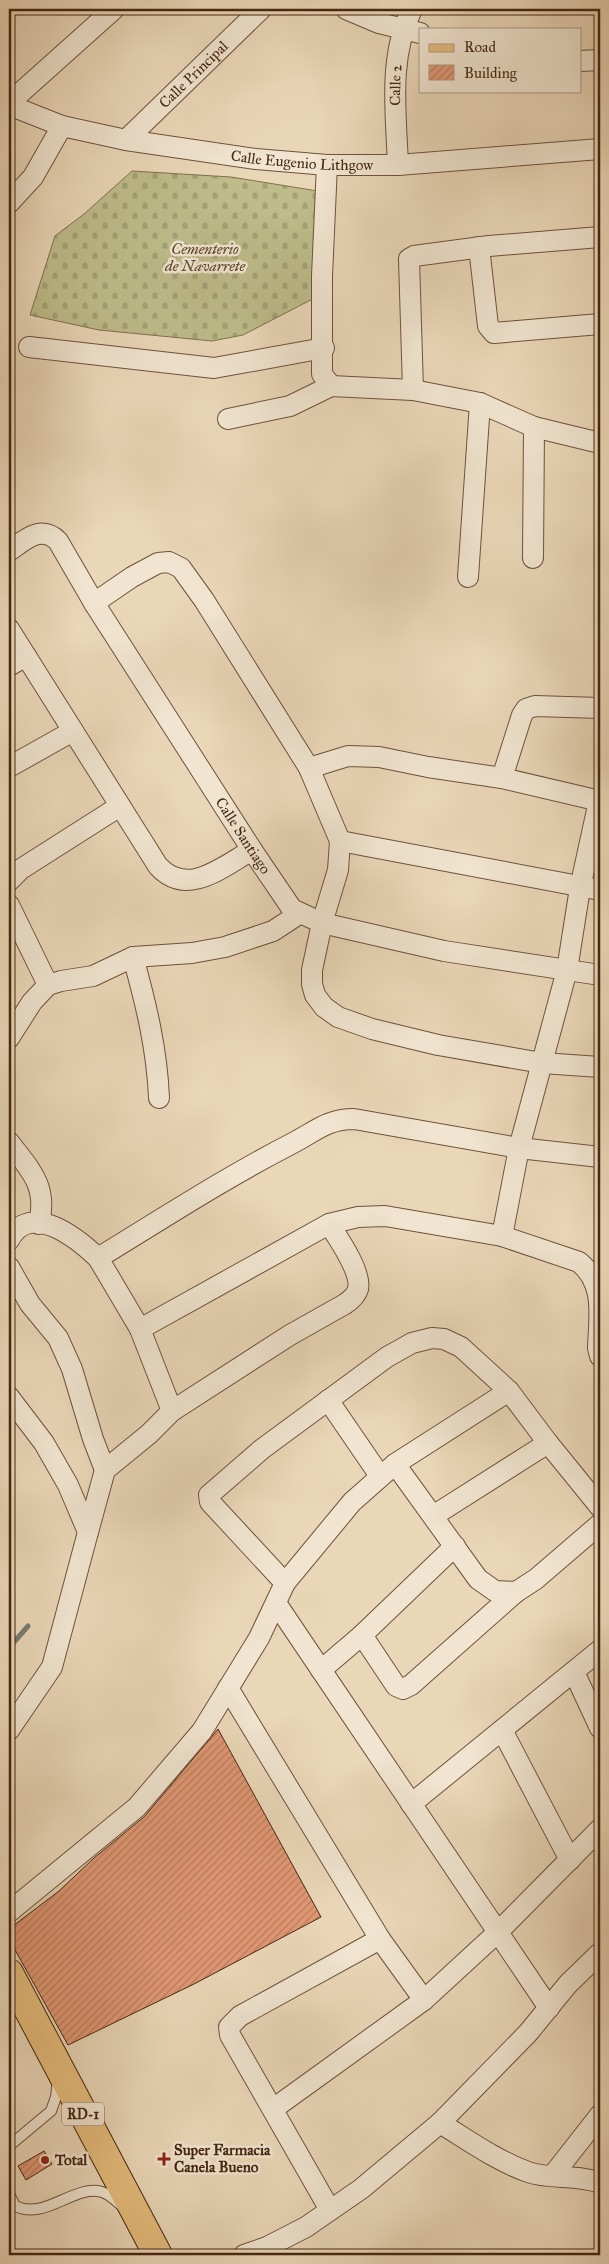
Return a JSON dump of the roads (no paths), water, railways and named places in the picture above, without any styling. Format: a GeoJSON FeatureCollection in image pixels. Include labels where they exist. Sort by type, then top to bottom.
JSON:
{"type":"FeatureCollection","features":[{"type":"Feature","properties":{"kind":"main road","name":"RD-1"},"geometry":{"type":"LineString","coordinates":[[9,1972],[158,2255]]}},
{"type":"Feature","properties":{"kind":"street"},"geometry":{"type":"LineString","coordinates":[[9,104],[114,9]]}},
{"type":"Feature","properties":{"kind":"street","name":"Calle Principal"},"geometry":{"type":"LineString","coordinates":[[126,140],[261,9]]}},
{"type":"Feature","properties":{"kind":"street"},"geometry":{"type":"LineString","coordinates":[[346,9],[379,23],[411,31]]}},
{"type":"Feature","properties":{"kind":"street","name":"Calle 2"},"geometry":{"type":"LineString","coordinates":[[398,165],[395,79],[411,31],[412,9]]}},
{"type":"Feature","properties":{"kind":"street"},"geometry":{"type":"LineString","coordinates":[[582,61],[600,60]]}},
{"type":"Feature","properties":{"kind":"street","name":"Calle Eugenio Lithgow"},"geometry":{"type":"LineString","coordinates":[[9,104],[62,126],[126,140],[256,159],[327,165],[398,165],[600,150]]}},
{"type":"Feature","properties":{"kind":"street"},"geometry":{"type":"LineString","coordinates":[[9,203],[33,178],[62,126]]}},
{"type":"Feature","properties":{"kind":"street"},"geometry":{"type":"LineString","coordinates":[[327,165],[322,276],[324,348],[322,374],[331,386]]}},
{"type":"Feature","properties":{"kind":"street"},"geometry":{"type":"LineString","coordinates":[[413,390],[409,259],[414,256],[479,247],[600,237]]}},
{"type":"Feature","properties":{"kind":"street"},"geometry":{"type":"LineString","coordinates":[[479,247],[488,326],[494,334],[600,324]]}},
{"type":"Feature","properties":{"kind":"street"},"geometry":{"type":"LineString","coordinates":[[29,347],[214,368],[324,348]]}},
{"type":"Feature","properties":{"kind":"street"},"geometry":{"type":"LineString","coordinates":[[228,419],[290,406],[331,386],[413,390],[480,402],[534,428],[600,443]]}},
{"type":"Feature","properties":{"kind":"street"},"geometry":{"type":"LineString","coordinates":[[468,577],[480,402]]}},
{"type":"Feature","properties":{"kind":"street"},"geometry":{"type":"LineString","coordinates":[[534,428],[534,558]]}},
{"type":"Feature","properties":{"kind":"street","name":"Calle Santiago"},"geometry":{"type":"LineString","coordinates":[[9,551],[30,536],[44,532],[52,534],[58,540],[94,603],[252,850],[287,902],[299,914],[322,923],[444,951],[600,975]]}},
{"type":"Feature","properties":{"kind":"street"},"geometry":{"type":"LineString","coordinates":[[94,603],[132,576],[158,563],[169,562],[181,568],[204,600],[309,768],[340,842],[338,870],[322,923],[312,970],[312,984],[316,995],[324,1007],[338,1017],[372,1029],[438,1045],[542,1063],[600,1068]]}},
{"type":"Feature","properties":{"kind":"street"},"geometry":{"type":"LineString","coordinates":[[9,629],[17,661],[73,731],[158,866],[166,875],[176,880],[187,881],[204,876],[252,850]]}},
{"type":"Feature","properties":{"kind":"street"},"geometry":{"type":"LineString","coordinates":[[502,778],[522,715],[526,709],[535,706],[600,708]]}},
{"type":"Feature","properties":{"kind":"street"},"geometry":{"type":"LineString","coordinates":[[9,767],[73,731]]}},
{"type":"Feature","properties":{"kind":"street"},"geometry":{"type":"LineString","coordinates":[[309,768],[348,756],[379,757],[428,767],[502,778],[600,801],[580,888],[566,970],[519,1148],[502,1236]]}},
{"type":"Feature","properties":{"kind":"street"},"geometry":{"type":"LineString","coordinates":[[9,881],[21,869],[120,806]]}},
{"type":"Feature","properties":{"kind":"street"},"geometry":{"type":"LineString","coordinates":[[340,842],[580,888],[600,890]]}},
{"type":"Feature","properties":{"kind":"street"},"geometry":{"type":"LineString","coordinates":[[9,905],[48,985]]}},
{"type":"Feature","properties":{"kind":"street"},"geometry":{"type":"LineString","coordinates":[[9,1038],[32,1002],[48,985],[61,980],[93,976],[133,957],[192,953],[226,946],[272,931],[299,914]]}},
{"type":"Feature","properties":{"kind":"street"},"geometry":{"type":"LineString","coordinates":[[133,957],[147,1007],[157,1067],[159,1098]]}},
{"type":"Feature","properties":{"kind":"street"},"geometry":{"type":"LineString","coordinates":[[98,1258],[253,1164],[332,1121],[354,1118],[519,1148],[600,1157]]}},
{"type":"Feature","properties":{"kind":"street"},"geometry":{"type":"LineString","coordinates":[[9,1142],[38,1180],[41,1196],[40,1224]]}},
{"type":"Feature","properties":{"kind":"street"},"geometry":{"type":"LineString","coordinates":[[140,1328],[329,1224],[358,1217],[385,1216],[502,1236],[579,1262],[589,1270],[597,1286],[599,1298],[598,1348],[600,1356]]}},
{"type":"Feature","properties":{"kind":"street"},"geometry":{"type":"LineString","coordinates":[[9,1240],[13,1232],[25,1224],[40,1224],[62,1229],[81,1241],[98,1258],[140,1328],[172,1411]]}},
{"type":"Feature","properties":{"kind":"street"},"geometry":{"type":"LineString","coordinates":[[9,1730],[52,1667],[105,1470],[149,1434],[172,1411],[226,1375],[354,1297],[358,1287],[356,1273],[329,1224]]}},
{"type":"Feature","properties":{"kind":"street"},"geometry":{"type":"LineString","coordinates":[[9,1267],[30,1304],[58,1338],[69,1361],[93,1439],[105,1470]]}},
{"type":"Feature","properties":{"kind":"street"},"geometry":{"type":"LineString","coordinates":[[284,1583],[210,1502],[209,1495],[262,1448],[386,1357],[412,1343],[432,1338],[444,1339],[461,1347],[510,1391],[548,1443],[600,1507]]}},
{"type":"Feature","properties":{"kind":"street"},"geometry":{"type":"LineString","coordinates":[[9,1912],[137,1808],[202,1731],[259,1638],[284,1583],[352,1502],[388,1470],[510,1391]]}},
{"type":"Feature","properties":{"kind":"street"},"geometry":{"type":"LineString","coordinates":[[9,1397],[44,1443],[68,1485],[88,1532]]}},
{"type":"Feature","properties":{"kind":"street"},"geometry":{"type":"LineString","coordinates":[[328,1400],[388,1470],[433,1516],[478,1580],[495,1592],[516,1592]]}},
{"type":"Feature","properties":{"kind":"street"},"geometry":{"type":"LineString","coordinates":[[433,1516],[548,1443]]}},
{"type":"Feature","properties":{"kind":"street"},"geometry":{"type":"LineString","coordinates":[[362,1635],[396,1686],[403,1689],[412,1685],[516,1592],[536,1579],[600,1524]]}},
{"type":"Feature","properties":{"kind":"street"},"geometry":{"type":"LineString","coordinates":[[321,1670],[362,1635],[455,1546]]}},
{"type":"Feature","properties":{"kind":"street"},"geometry":{"type":"LineString","coordinates":[[276,1603],[549,2008]]}},
{"type":"Feature","properties":{"kind":"street"},"geometry":{"type":"LineString","coordinates":[[411,1804],[600,1650]]}},
{"type":"Feature","properties":{"kind":"street"},"geometry":{"type":"LineString","coordinates":[[574,1672],[600,1728]]}},
{"type":"Feature","properties":{"kind":"street"},"geometry":{"type":"LineString","coordinates":[[228,1688],[380,1938],[424,2000]]}},
{"type":"Feature","properties":{"kind":"street"},"geometry":{"type":"LineString","coordinates":[[502,1730],[570,1860]]}},
{"type":"Feature","properties":{"kind":"street"},"geometry":{"type":"LineString","coordinates":[[273,2109],[424,2000],[498,1932],[600,1829]]}},
{"type":"Feature","properties":{"kind":"street"},"geometry":{"type":"LineString","coordinates":[[330,2210],[230,2035],[229,2027],[240,2016],[380,1938]]}},
{"type":"Feature","properties":{"kind":"street"},"geometry":{"type":"LineString","coordinates":[[244,2255],[267,2247],[306,2227],[361,2189],[440,2123],[528,2033],[568,1984],[600,1952]]}},
{"type":"Feature","properties":{"kind":"street"},"geometry":{"type":"LineString","coordinates":[[553,2175],[600,2115]]}},
{"type":"Feature","properties":{"kind":"street"},"geometry":{"type":"LineString","coordinates":[[440,2123],[484,2150],[529,2172],[590,2179],[600,2183]]}},
{"type":"Feature","properties":{"kind":"lane"},"geometry":{"type":"LineString","coordinates":[[9,2146],[51,2111],[58,2082],[57,2064]]}},
{"type":"Feature","properties":{"kind":"lane"},"geometry":{"type":"LineString","coordinates":[[9,2194],[15,2206],[32,2211],[90,2191],[102,2192],[111,2197],[142,2225]]}},
{"type":"Feature","properties":{"kind":"waterway"},"geometry":{"type":"LineString","coordinates":[[9,1648],[28,1626]]}},
{"type":"Feature","properties":{"kind":"place","name":"Super Farmacia Canela Bueno"},"geometry":{"type":"Point","coordinates":[164,2159]}},
{"type":"Feature","properties":{"kind":"place","name":"Total"},"geometry":{"type":"Point","coordinates":[45,2160]}},
{"type":"Feature","properties":{"kind":"park label","name":"Cementerio de Navarrete"},"geometry":{"type":"Point","coordinates":[205,258]}}]}
